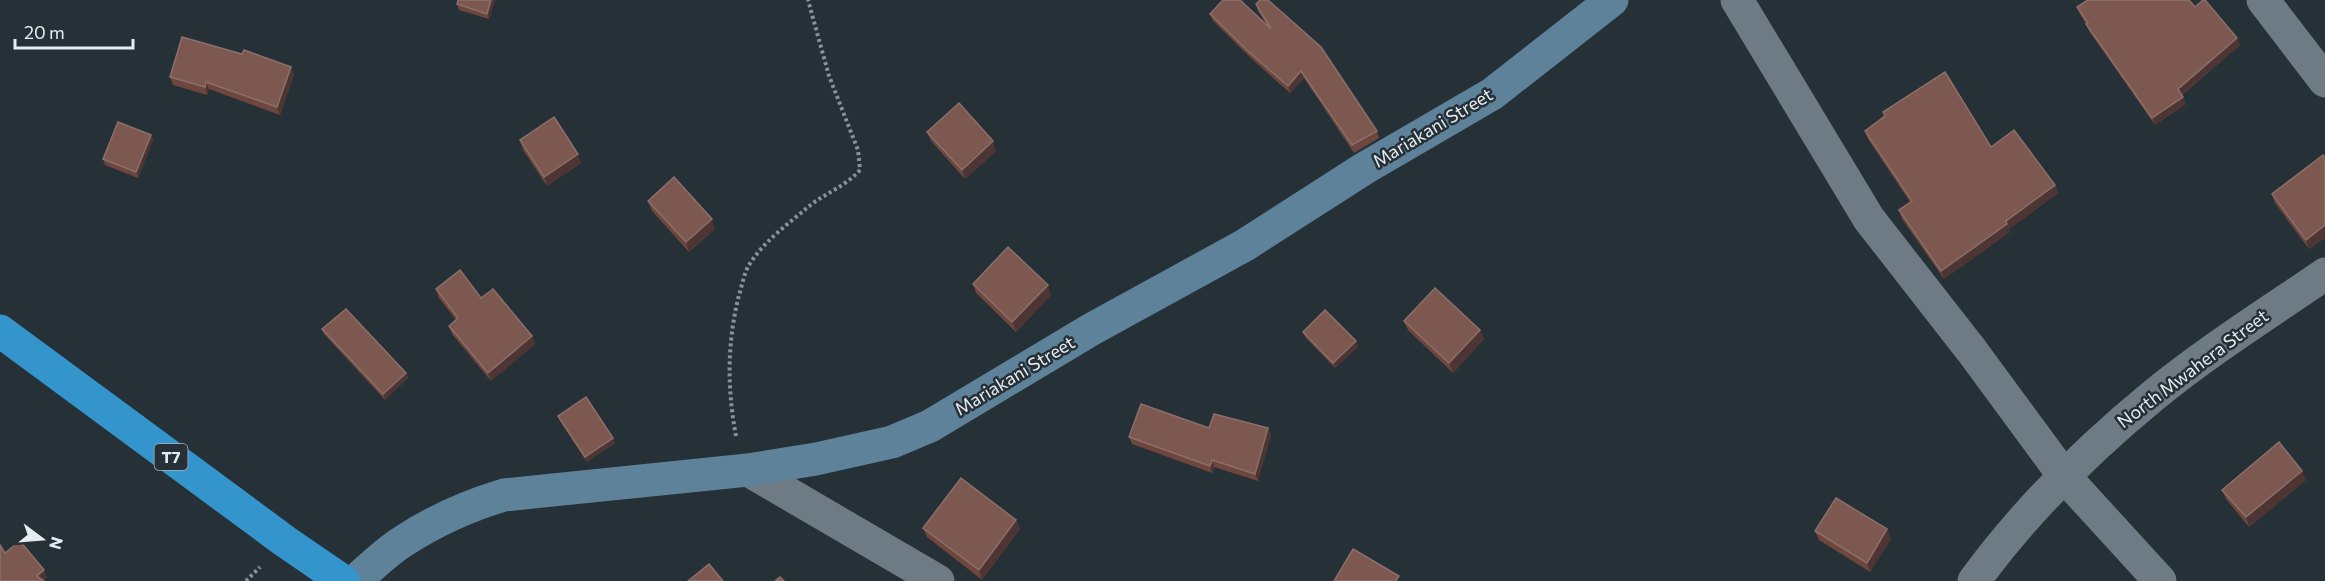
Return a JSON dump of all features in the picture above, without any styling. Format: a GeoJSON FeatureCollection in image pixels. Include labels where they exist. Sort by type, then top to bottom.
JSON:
{"type":"FeatureCollection","features":[{"type":"Feature","properties":{"kind":"highway","name":"T7"},"geometry":{"type":"LineString","coordinates":[[0,331],[286,542],[343,581]]}},
{"type":"Feature","properties":{"kind":"street","name":"Mariakani Street"},"geometry":{"type":"LineString","coordinates":[[355,581],[400,543],[445,516],[504,495],[747,470],[816,459],[892,442],[930,426],[1092,328],[1245,245],[1365,168],[1492,94],[1612,0]]}},
{"type":"Feature","properties":{"kind":"street"},"geometry":{"type":"LineString","coordinates":[[1737,0],[1869,219],[1972,351],[2064,476],[2160,581]]}},
{"type":"Feature","properties":{"kind":"street"},"geometry":{"type":"LineString","coordinates":[[2263,0],[2325,81]]}},
{"type":"Feature","properties":{"kind":"street","name":"North Mwahera Street"},"geometry":{"type":"LineString","coordinates":[[1974,581],[2000,545],[2064,476],[2156,394],[2325,274]]}},
{"type":"Feature","properties":{"kind":"street"},"geometry":{"type":"LineString","coordinates":[[747,470],[938,581]]}},
{"type":"Feature","properties":{"kind":"path"},"geometry":{"type":"LineString","coordinates":[[747,470],[737,442],[731,412],[728,362],[734,315],[749,266],[768,242],[811,205],[850,181],[860,170],[858,150],[829,76],[808,0]]}},
{"type":"Feature","properties":{"kind":"building"},"geometry":{"type":"Polygon","coordinates":[[[458,0],[491,0],[487,14],[457,4],[458,0]]]}},
{"type":"Feature","properties":{"kind":"building"},"geometry":{"type":"Polygon","coordinates":[[[1223,0],[1240,0],[1271,29],[1256,4],[1260,0],[1268,0],[1321,47],[1377,131],[1352,145],[1301,71],[1288,86],[1210,14],[1223,0]]]}},
{"type":"Feature","properties":{"kind":"building"},"geometry":{"type":"Polygon","coordinates":[[[2088,0],[2189,0],[2195,7],[2205,0],[2237,38],[2178,89],[2183,97],[2152,118],[2086,24],[2088,23],[2077,7],[2088,0]]]}},
{"type":"Feature","properties":{"kind":"building"},"geometry":{"type":"Polygon","coordinates":[[[182,37],[242,54],[244,50],[291,67],[277,107],[206,82],[205,87],[170,77],[182,37]]]}},
{"type":"Feature","properties":{"kind":"building"},"geometry":{"type":"Polygon","coordinates":[[[1945,72],[1991,147],[2014,130],[2055,185],[2006,221],[2007,224],[1941,271],[1899,210],[1912,201],[1865,131],[1885,116],[1883,112],[1945,72]]]}},
{"type":"Feature","properties":{"kind":"building"},"geometry":{"type":"Polygon","coordinates":[[[959,103],[993,141],[962,170],[927,132],[959,103]]]}},
{"type":"Feature","properties":{"kind":"building"},"geometry":{"type":"Polygon","coordinates":[[[554,117],[578,154],[544,177],[520,140],[554,117]]]}},
{"type":"Feature","properties":{"kind":"building"},"geometry":{"type":"Polygon","coordinates":[[[118,122],[151,135],[136,172],[103,159],[118,122]]]}},
{"type":"Feature","properties":{"kind":"building"},"geometry":{"type":"Polygon","coordinates":[[[2323,155],[2325,158],[2325,225],[2306,240],[2272,194],[2323,155]]]}},
{"type":"Feature","properties":{"kind":"building"},"geometry":{"type":"Polygon","coordinates":[[[674,177],[712,219],[686,242],[648,201],[674,177]]]}},
{"type":"Feature","properties":{"kind":"building"},"geometry":{"type":"Polygon","coordinates":[[[1008,247],[1048,285],[1012,322],[973,284],[1008,247]]]}},
{"type":"Feature","properties":{"kind":"building"},"geometry":{"type":"Polygon","coordinates":[[[460,270],[481,298],[493,289],[532,336],[488,373],[449,326],[458,318],[436,289],[460,270]]]}},
{"type":"Feature","properties":{"kind":"building"},"geometry":{"type":"Polygon","coordinates":[[[1435,288],[1480,330],[1449,363],[1404,321],[1435,288]]]}},
{"type":"Feature","properties":{"kind":"building"},"geometry":{"type":"Polygon","coordinates":[[[346,309],[406,373],[383,394],[322,329],[346,309]]]}},
{"type":"Feature","properties":{"kind":"building"},"geometry":{"type":"Polygon","coordinates":[[[1325,310],[1356,341],[1333,363],[1303,332],[1325,310]]]}},
{"type":"Feature","properties":{"kind":"building"},"geometry":{"type":"Polygon","coordinates":[[[586,397],[613,438],[585,457],[558,416],[586,397]]]}},
{"type":"Feature","properties":{"kind":"building"},"geometry":{"type":"Polygon","coordinates":[[[1141,404],[1209,428],[1214,414],[1268,428],[1255,474],[1212,460],[1210,466],[1129,437],[1141,404]]]}},
{"type":"Feature","properties":{"kind":"building"},"geometry":{"type":"Polygon","coordinates":[[[2279,442],[2302,471],[2246,517],[2222,490],[2279,442]]]}},
{"type":"Feature","properties":{"kind":"building"},"geometry":{"type":"Polygon","coordinates":[[[961,478],[1016,520],[979,570],[923,528],[961,478]]]}},
{"type":"Feature","properties":{"kind":"building"},"geometry":{"type":"Polygon","coordinates":[[[1836,498],[1887,529],[1867,563],[1815,531],[1836,498]]]}},
{"type":"Feature","properties":{"kind":"building"},"geometry":{"type":"Polygon","coordinates":[[[20,541],[44,570],[37,576],[44,581],[0,581],[0,545],[5,553],[20,541]]]}},
{"type":"Feature","properties":{"kind":"building"},"geometry":{"type":"Polygon","coordinates":[[[1353,549],[1399,576],[1396,581],[1334,581],[1353,549]]]}},
{"type":"Feature","properties":{"kind":"building"},"geometry":{"type":"Polygon","coordinates":[[[709,564],[723,581],[688,581],[709,564]]]}}]}
